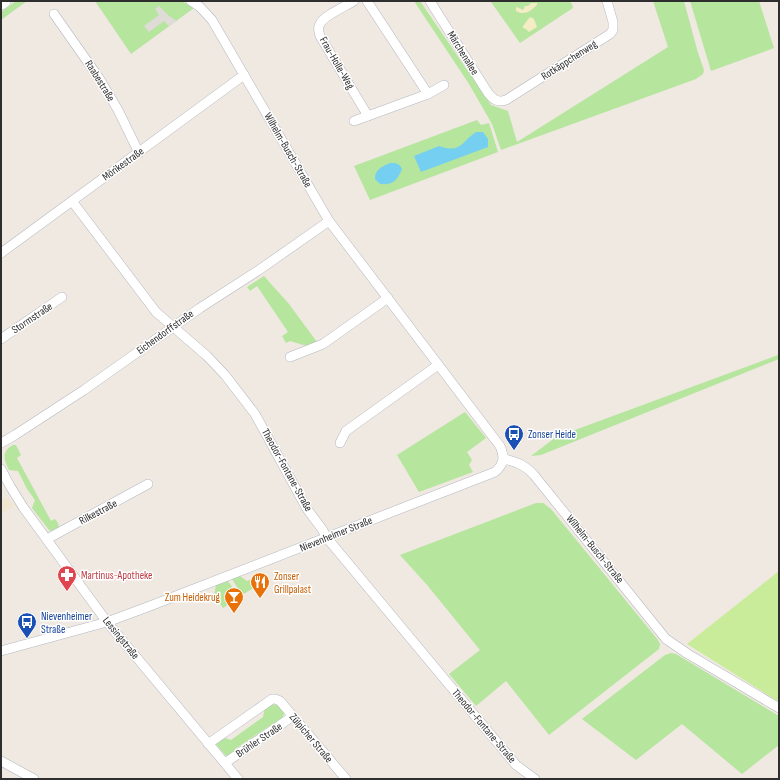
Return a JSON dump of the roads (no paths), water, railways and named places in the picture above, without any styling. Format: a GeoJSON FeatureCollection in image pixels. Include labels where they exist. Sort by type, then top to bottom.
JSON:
{"type":"FeatureCollection","features":[{"type":"Feature","properties":{"kind":"street","name":"Wilhelm-Busch-Straße"},"geometry":{"type":"LineString","coordinates":[[191,1],[200,7],[212,20],[329,221],[500,446],[503,451],[504,459],[521,464],[534,474],[666,639],[688,654],[779,708]]}},
{"type":"Feature","properties":{"kind":"street","name":"Frau-Holle-Weg"},"geometry":{"type":"LineString","coordinates":[[354,1],[325,18],[320,23],[318,28],[320,36],[368,116]]}},
{"type":"Feature","properties":{"kind":"street"},"geometry":{"type":"LineString","coordinates":[[367,1],[428,94]]}},
{"type":"Feature","properties":{"kind":"street","name":"Märchenallee"},"geometry":{"type":"LineString","coordinates":[[430,1],[488,93],[498,102]]}},
{"type":"Feature","properties":{"kind":"street","name":"Rotkäppchenweg"},"geometry":{"type":"LineString","coordinates":[[498,102],[506,100],[610,34],[613,30],[613,22],[607,1]]}},
{"type":"Feature","properties":{"kind":"street","name":"Raabestraße"},"geometry":{"type":"LineString","coordinates":[[54,14],[99,78],[118,110],[139,152]]}},
{"type":"Feature","properties":{"kind":"street","name":"Mörikestraße"},"geometry":{"type":"LineString","coordinates":[[1,253],[244,76]]}},
{"type":"Feature","properties":{"kind":"street"},"geometry":{"type":"LineString","coordinates":[[354,121],[428,94],[444,85]]}},
{"type":"Feature","properties":{"kind":"street","name":"Theodor-Fontane-Straße"},"geometry":{"type":"LineString","coordinates":[[72,201],[156,312],[207,356],[226,375],[255,414],[307,509],[322,528],[327,538],[516,765],[533,778]]}},
{"type":"Feature","properties":{"kind":"street","name":"Eichendorffstraße"},"geometry":{"type":"LineString","coordinates":[[1,443],[84,390],[173,326],[259,270],[329,221]]}},
{"type":"Feature","properties":{"kind":"street","name":"Stormstraße"},"geometry":{"type":"LineString","coordinates":[[1,339],[62,297]]}},
{"type":"Feature","properties":{"kind":"street"},"geometry":{"type":"LineString","coordinates":[[290,357],[323,344],[388,298]]}},
{"type":"Feature","properties":{"kind":"street"},"geometry":{"type":"LineString","coordinates":[[340,443],[346,431],[438,365]]}},
{"type":"Feature","properties":{"kind":"street","name":"Nievenheimer Straße"},"geometry":{"type":"LineString","coordinates":[[1,651],[107,622],[495,472],[500,468],[504,459]]}},
{"type":"Feature","properties":{"kind":"street","name":"Lessingstraße"},"geometry":{"type":"LineString","coordinates":[[1,468],[10,486],[23,506],[107,622],[238,779]]}},
{"type":"Feature","properties":{"kind":"street","name":"Rilkestraße"},"geometry":{"type":"LineString","coordinates":[[47,539],[148,484]]}},
{"type":"Feature","properties":{"kind":"street","name":"Zülpicher Straße"},"geometry":{"type":"LineString","coordinates":[[208,744],[275,698],[280,701],[346,779]]}},
{"type":"Feature","properties":{"kind":"street","name":"Brühler Straße"},"geometry":{"type":"LineString","coordinates":[[225,763],[293,716]]}},
{"type":"Feature","properties":{"kind":"street"},"geometry":{"type":"LineString","coordinates":[[1,761],[34,779]]}},
{"type":"Feature","properties":{"kind":"water"},"geometry":{"type":"Polygon","coordinates":[[[476,132],[483,132],[488,139],[488,147],[421,172],[414,156],[439,146],[452,149],[456,148],[476,132]]]}},
{"type":"Feature","properties":{"kind":"water"},"geometry":{"type":"Polygon","coordinates":[[[390,163],[398,164],[402,169],[394,181],[388,184],[380,184],[375,179],[376,173],[382,167],[390,163]]]}},
{"type":"Feature","properties":{"kind":"place","name":"Zonser Heide"},"geometry":{"type":"Point","coordinates":[514,451]}},
{"type":"Feature","properties":{"kind":"place","name":"Martinus-Apotheke"},"geometry":{"type":"Point","coordinates":[67,592]}},
{"type":"Feature","properties":{"kind":"place","name":"Zonser Grillpalast"},"geometry":{"type":"Point","coordinates":[260,599]}},
{"type":"Feature","properties":{"kind":"place","name":"Zum Heidekrug"},"geometry":{"type":"Point","coordinates":[234,614]}},
{"type":"Feature","properties":{"kind":"place","name":"Nievenheimer Straße"},"geometry":{"type":"Point","coordinates":[27,639]}}]}
